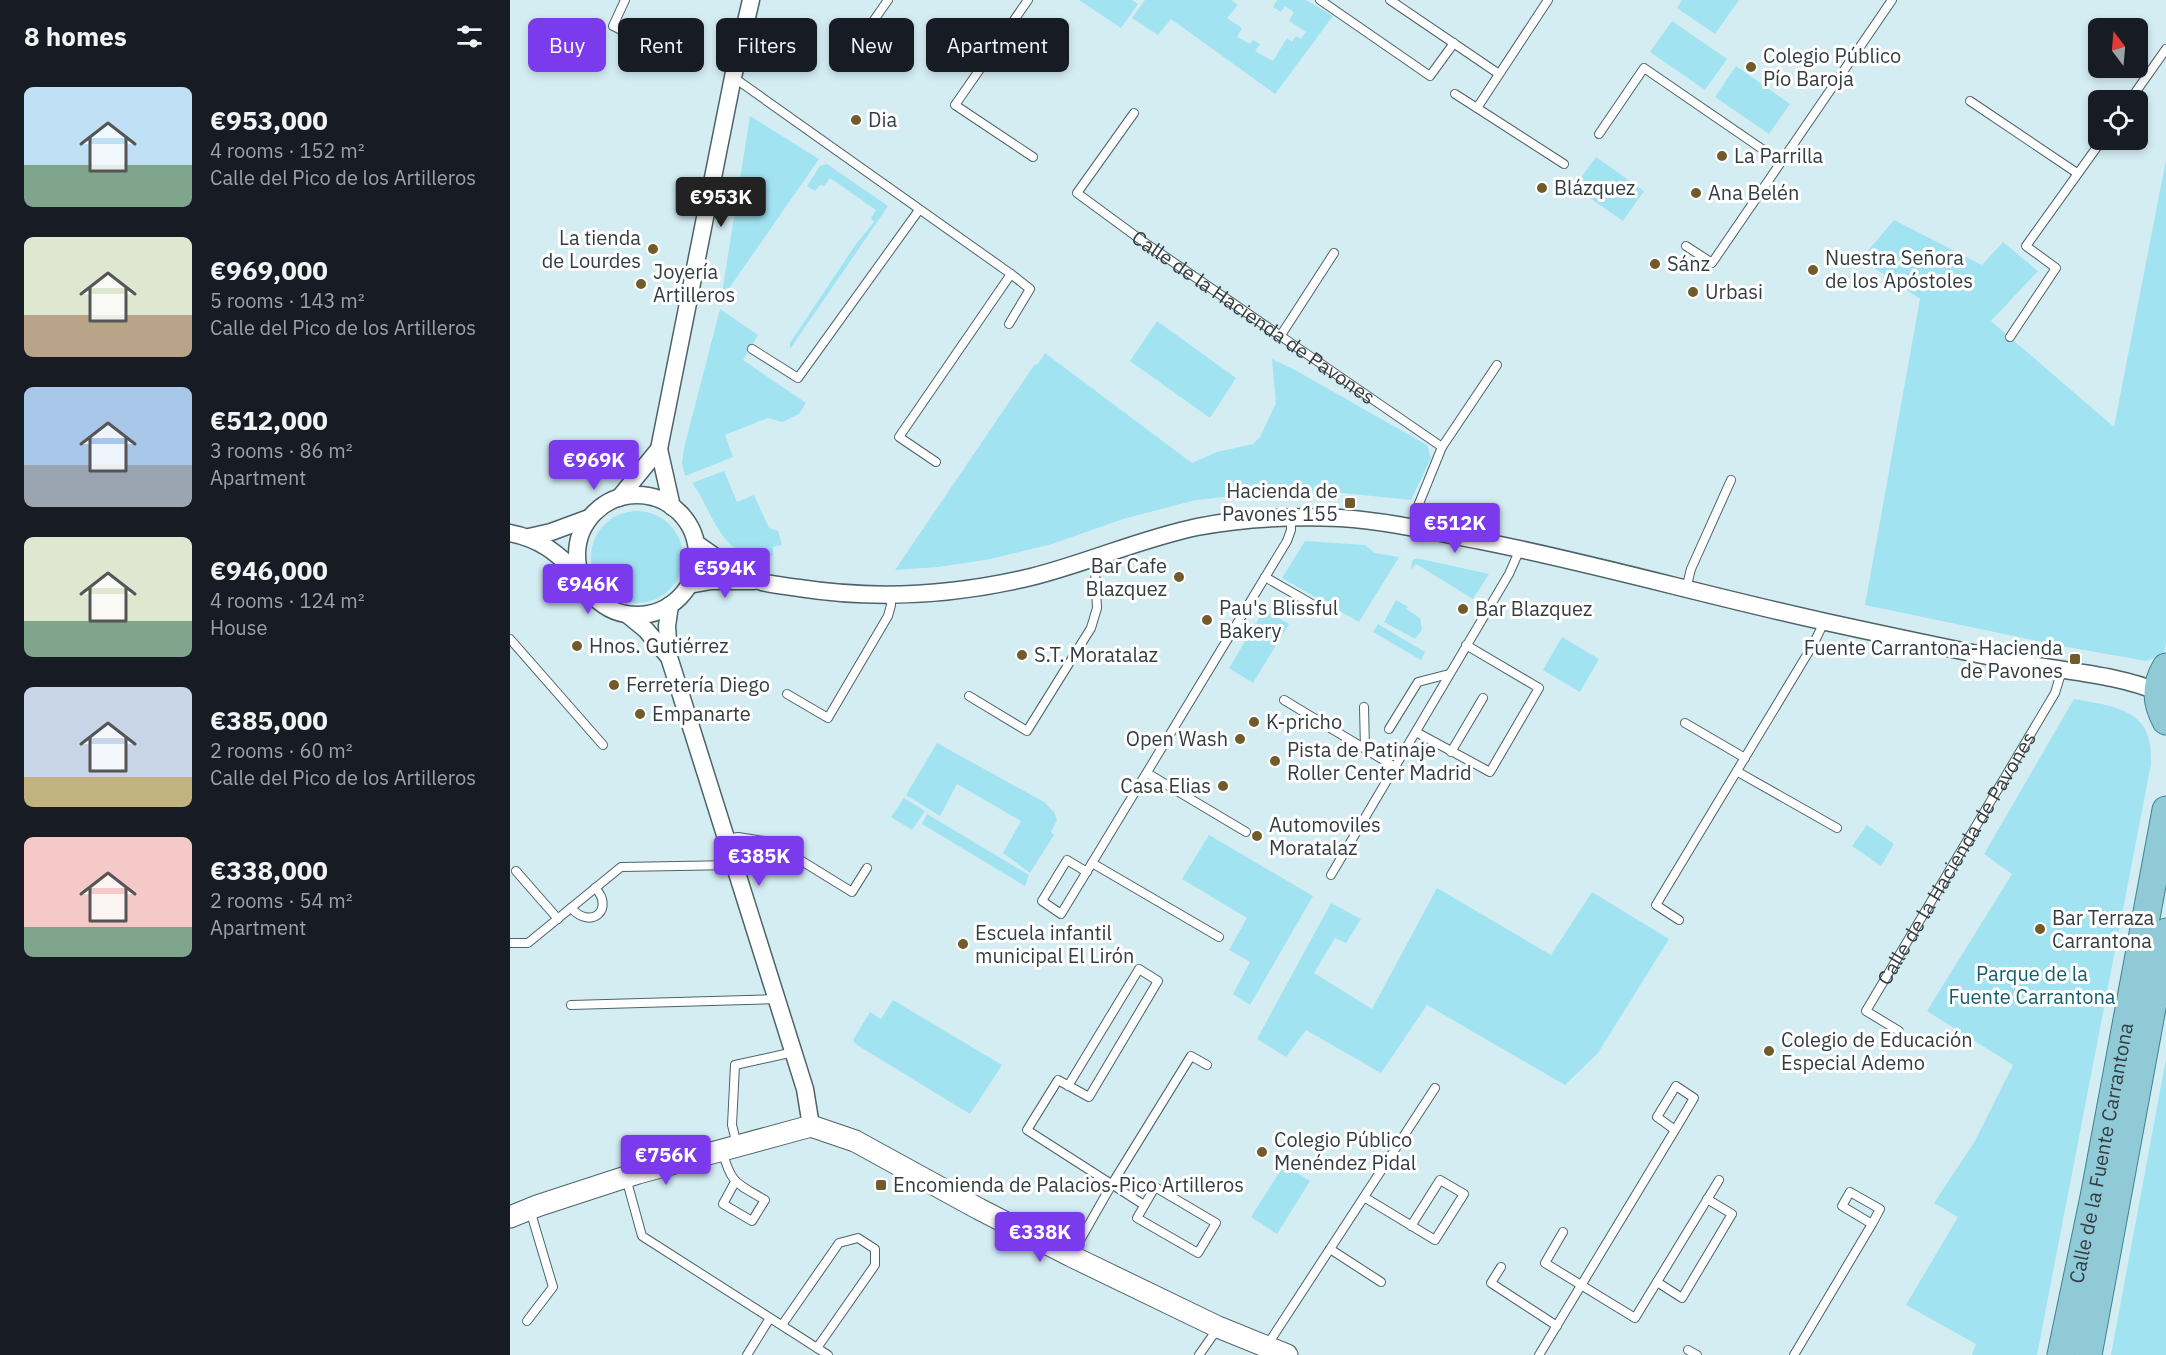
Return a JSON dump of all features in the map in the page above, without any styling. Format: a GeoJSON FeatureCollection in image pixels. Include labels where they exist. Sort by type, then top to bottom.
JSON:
{"type":"FeatureCollection","features":[{"type":"Feature","properties":{"kind":"main road"},"geometry":{"type":"LineString","coordinates":[[2162,679],[2158,702],[2166,721]]}},
{"type":"Feature","properties":{"kind":"main road","name":"Calle de la Fuente Carrantona"},"geometry":{"type":"LineString","coordinates":[[2061,1355],[2094,1197],[2166,810]]}},
{"type":"Feature","properties":{"kind":"main road","name":"Calle de la Fuente Carrantona"},"geometry":{"type":"LineString","coordinates":[[2088,1355],[2166,932]]}},
{"type":"Feature","properties":{"kind":"street"},"geometry":{"type":"LineString","coordinates":[[672,507],[659,449],[733,77],[751,0]]}},
{"type":"Feature","properties":{"kind":"street"},"geometry":{"type":"LineString","coordinates":[[619,498],[659,449]]}},
{"type":"Feature","properties":{"kind":"street"},"geometry":{"type":"LineString","coordinates":[[633,495],[647,496],[672,507],[682,515],[697,544],[696,572],[689,585],[670,605],[643,615],[629,616],[600,603],[586,587],[576,558],[577,546],[589,518],[599,508],[619,498],[633,495]]}},
{"type":"Feature","properties":{"kind":"street"},"geometry":{"type":"LineString","coordinates":[[529,537],[551,532],[589,518]]}},
{"type":"Feature","properties":{"kind":"street"},"geometry":{"type":"LineString","coordinates":[[689,585],[758,581],[820,592],[891,595],[929,593],[1034,576],[1144,540],[1198,527],[1238,521],[1342,518],[1413,528],[1520,549],[1824,622],[2062,670],[2136,682],[2162,679]]}},
{"type":"Feature","properties":{"kind":"street"},"geometry":{"type":"LineString","coordinates":[[510,533],[529,537],[548,548],[580,575]]}},
{"type":"Feature","properties":{"kind":"street"},"geometry":{"type":"LineString","coordinates":[[697,544],[734,569],[758,581]]}},
{"type":"Feature","properties":{"kind":"street"},"geometry":{"type":"LineString","coordinates":[[670,605],[669,657],[794,1052],[805,1089],[811,1126]]}},
{"type":"Feature","properties":{"kind":"street"},"geometry":{"type":"LineString","coordinates":[[629,616],[646,630],[669,657]]}},
{"type":"Feature","properties":{"kind":"street"},"geometry":{"type":"LineString","coordinates":[[510,1217],[626,1177],[811,1126],[855,1141],[1071,1256],[1218,1327],[1287,1355]]}},
{"type":"Feature","properties":{"kind":"lane"},"geometry":{"type":"LineString","coordinates":[[618,28],[613,26],[625,0]]}},
{"type":"Feature","properties":{"kind":"lane"},"geometry":{"type":"LineString","coordinates":[[875,18],[888,0]]}},
{"type":"Feature","properties":{"kind":"lane"},"geometry":{"type":"LineString","coordinates":[[1028,0],[955,105],[1033,157]]}},
{"type":"Feature","properties":{"kind":"lane"},"geometry":{"type":"LineString","coordinates":[[1320,0],[1430,76],[1454,43]]}},
{"type":"Feature","properties":{"kind":"lane"},"geometry":{"type":"LineString","coordinates":[[1390,0],[1499,74]]}},
{"type":"Feature","properties":{"kind":"lane"},"geometry":{"type":"LineString","coordinates":[[1477,108],[1548,0]]}},
{"type":"Feature","properties":{"kind":"lane"},"geometry":{"type":"LineString","coordinates":[[1686,246],[1712,263],[1892,0]]}},
{"type":"Feature","properties":{"kind":"lane"},"geometry":{"type":"LineString","coordinates":[[2137,90],[2166,49]]}},
{"type":"Feature","properties":{"kind":"lane"},"geometry":{"type":"LineString","coordinates":[[1599,134],[1644,68],[1781,162]]}},
{"type":"Feature","properties":{"kind":"lane"},"geometry":{"type":"LineString","coordinates":[[733,77],[1030,289],[1009,324]]}},
{"type":"Feature","properties":{"kind":"lane"},"geometry":{"type":"LineString","coordinates":[[1455,94],[1564,164]]}},
{"type":"Feature","properties":{"kind":"lane"},"geometry":{"type":"LineString","coordinates":[[1970,100],[2077,173]]}},
{"type":"Feature","properties":{"kind":"lane","name":"Calle de la Hacienda de Pavones"},"geometry":{"type":"LineString","coordinates":[[1134,113],[1077,193],[1141,240],[1442,447]]}},
{"type":"Feature","properties":{"kind":"lane"},"geometry":{"type":"LineString","coordinates":[[2010,337],[2055,268],[2026,246],[2094,150]]}},
{"type":"Feature","properties":{"kind":"lane"},"geometry":{"type":"LineString","coordinates":[[752,350],[798,378],[919,210]]}},
{"type":"Feature","properties":{"kind":"lane"},"geometry":{"type":"LineString","coordinates":[[1281,335],[1334,253]]}},
{"type":"Feature","properties":{"kind":"lane"},"geometry":{"type":"LineString","coordinates":[[936,462],[899,437],[1011,274]]}},
{"type":"Feature","properties":{"kind":"lane"},"geometry":{"type":"LineString","coordinates":[[1413,528],[1418,506],[1442,447],[1497,364]]}},
{"type":"Feature","properties":{"kind":"lane"},"geometry":{"type":"LineString","coordinates":[[1686,590],[1691,570],[1731,480]]}},
{"type":"Feature","properties":{"kind":"lane"},"geometry":{"type":"LineString","coordinates":[[1087,872],[1067,860],[1042,901],[1061,914],[1087,872],[1287,541],[1291,530],[1291,518]]}},
{"type":"Feature","properties":{"kind":"lane"},"geometry":{"type":"LineString","coordinates":[[1331,874],[1509,574],[1520,549]]}},
{"type":"Feature","properties":{"kind":"lane"},"geometry":{"type":"LineString","coordinates":[[969,696],[1027,731],[1091,628],[1097,608],[1095,569],[1091,558]]}},
{"type":"Feature","properties":{"kind":"lane"},"geometry":{"type":"LineString","coordinates":[[1265,577],[1319,608]]}},
{"type":"Feature","properties":{"kind":"lane"},"geometry":{"type":"LineString","coordinates":[[788,694],[828,718],[888,616],[891,595]]}},
{"type":"Feature","properties":{"kind":"lane"},"geometry":{"type":"LineString","coordinates":[[1679,920],[1656,905],[1738,772],[1824,622]]}},
{"type":"Feature","properties":{"kind":"lane"},"geometry":{"type":"LineString","coordinates":[[510,639],[603,745]]}},
{"type":"Feature","properties":{"kind":"lane"},"geometry":{"type":"LineString","coordinates":[[1416,732],[1490,772],[1539,687],[1466,645]]}},
{"type":"Feature","properties":{"kind":"lane","name":"Calle de la Hacienda de Pavones"},"geometry":{"type":"LineString","coordinates":[[1899,1031],[1866,1011],[2050,702],[2062,670]]}},
{"type":"Feature","properties":{"kind":"lane"},"geometry":{"type":"LineString","coordinates":[[1389,729],[1418,682],[1449,674]]}},
{"type":"Feature","properties":{"kind":"lane"},"geometry":{"type":"LineString","coordinates":[[1452,752],[1483,698]]}},
{"type":"Feature","properties":{"kind":"lane"},"geometry":{"type":"LineString","coordinates":[[1284,700],[1395,767]]}},
{"type":"Feature","properties":{"kind":"lane"},"geometry":{"type":"LineString","coordinates":[[1364,707],[1365,749]]}},
{"type":"Feature","properties":{"kind":"lane"},"geometry":{"type":"LineString","coordinates":[[1685,723],[1745,758]]}},
{"type":"Feature","properties":{"kind":"lane"},"geometry":{"type":"LineString","coordinates":[[1147,772],[1246,832]]}},
{"type":"Feature","properties":{"kind":"lane"},"geometry":{"type":"LineString","coordinates":[[1738,772],[1837,828]]}},
{"type":"Feature","properties":{"kind":"lane"},"geometry":{"type":"LineString","coordinates":[[726,839],[738,837],[771,842],[852,892],[867,868]]}},
{"type":"Feature","properties":{"kind":"lane"},"geometry":{"type":"LineString","coordinates":[[1092,863],[1219,938]]}},
{"type":"Feature","properties":{"kind":"lane"},"geometry":{"type":"LineString","coordinates":[[510,943],[528,942],[621,867],[735,865]]}},
{"type":"Feature","properties":{"kind":"lane"},"geometry":{"type":"LineString","coordinates":[[516,871],[558,919]]}},
{"type":"Feature","properties":{"kind":"lane"},"geometry":{"type":"LineString","coordinates":[[571,908],[584,918],[593,918],[598,915],[602,909],[603,899],[595,888]]}},
{"type":"Feature","properties":{"kind":"lane"},"geometry":{"type":"LineString","coordinates":[[1068,1086],[1139,969],[1158,981],[1089,1097],[1068,1086],[1058,1080],[1027,1130],[1144,1205]]}},
{"type":"Feature","properties":{"kind":"lane"},"geometry":{"type":"LineString","coordinates":[[571,1005],[777,999]]}},
{"type":"Feature","properties":{"kind":"lane"},"geometry":{"type":"LineString","coordinates":[[735,1182],[723,1204],[752,1221],[765,1200],[735,1182],[727,1169],[735,1065],[794,1052]]}},
{"type":"Feature","properties":{"kind":"lane"},"geometry":{"type":"LineString","coordinates":[[1071,1256],[1112,1184],[1191,1056],[1207,1065]]}},
{"type":"Feature","properties":{"kind":"lane"},"geometry":{"type":"LineString","coordinates":[[1539,1355],[1557,1326],[1675,1130],[1694,1098],[1676,1086],[1657,1117],[1675,1130]]}},
{"type":"Feature","properties":{"kind":"lane"},"geometry":{"type":"LineString","coordinates":[[1266,1347],[1435,1088]]}},
{"type":"Feature","properties":{"kind":"lane"},"geometry":{"type":"LineString","coordinates":[[626,1177],[642,1236],[828,1355]]}},
{"type":"Feature","properties":{"kind":"lane"},"geometry":{"type":"LineString","coordinates":[[1364,1197],[1411,1226],[1435,1240],[1464,1194],[1440,1180],[1411,1226]]}},
{"type":"Feature","properties":{"kind":"lane"},"geometry":{"type":"LineString","coordinates":[[1563,1232],[1545,1263],[1635,1318],[1719,1180]]}},
{"type":"Feature","properties":{"kind":"lane"},"geometry":{"type":"LineString","coordinates":[[1155,1187],[1216,1222],[1198,1253],[1137,1218],[1144,1205],[1155,1187]]}},
{"type":"Feature","properties":{"kind":"lane"},"geometry":{"type":"LineString","coordinates":[[1657,1282],[1683,1298],[1732,1214],[1707,1199]]}},
{"type":"Feature","properties":{"kind":"lane"},"geometry":{"type":"LineString","coordinates":[[527,1320],[553,1287],[530,1209]]}},
{"type":"Feature","properties":{"kind":"lane"},"geometry":{"type":"LineString","coordinates":[[1794,1355],[1872,1224]]}},
{"type":"Feature","properties":{"kind":"lane"},"geometry":{"type":"LineString","coordinates":[[782,1325],[839,1243],[858,1238],[875,1249],[875,1265],[818,1348]]}},
{"type":"Feature","properties":{"kind":"lane"},"geometry":{"type":"LineString","coordinates":[[1330,1249],[1381,1282]]}},
{"type":"Feature","properties":{"kind":"lane"},"geometry":{"type":"LineString","coordinates":[[1501,1267],[1491,1283],[1557,1326]]}},
{"type":"Feature","properties":{"kind":"lane"},"geometry":{"type":"LineString","coordinates":[[747,1355],[771,1318]]}},
{"type":"Feature","properties":{"kind":"lane"},"geometry":{"type":"LineString","coordinates":[[1199,1355],[1218,1327]]}},
{"type":"Feature","properties":{"kind":"green space"},"geometry":{"type":"Polygon","coordinates":[[[1079,0],[1132,0],[1138,4],[1121,28],[1079,0]]]}},
{"type":"Feature","properties":{"kind":"green space"},"geometry":{"type":"Polygon","coordinates":[[[1145,0],[1231,0],[1238,5],[1227,18],[1242,28],[1237,37],[1250,44],[1253,40],[1260,44],[1255,51],[1273,61],[1287,38],[1292,42],[1296,36],[1301,39],[1306,32],[1289,21],[1294,12],[1285,6],[1281,12],[1273,7],[1277,0],[1306,0],[1333,16],[1275,94],[1171,19],[1158,35],[1132,18],[1145,0]]]}},
{"type":"Feature","properties":{"kind":"green space"},"geometry":{"type":"Polygon","coordinates":[[[1682,0],[1739,0],[1715,34],[1677,8],[1682,0]]]}},
{"type":"Feature","properties":{"kind":"green space"},"geometry":{"type":"Polygon","coordinates":[[[1672,21],[1727,59],[1705,90],[1650,52],[1672,21]]]}},
{"type":"Feature","properties":{"kind":"green space"},"geometry":{"type":"Polygon","coordinates":[[[1736,66],[1790,104],[1769,134],[1715,97],[1736,66]]]}},
{"type":"Feature","properties":{"kind":"green space"},"geometry":{"type":"Polygon","coordinates":[[[750,116],[819,159],[721,300],[750,116]]]}},
{"type":"Feature","properties":{"kind":"green space"},"geometry":{"type":"Polygon","coordinates":[[[1596,157],[1644,191],[1623,221],[1574,187],[1596,157]]]}},
{"type":"Feature","properties":{"kind":"green space"},"geometry":{"type":"Polygon","coordinates":[[[2166,160],[2166,642],[2164,654],[2146,661],[1865,605],[1920,299],[1861,259],[1894,220],[1982,265],[2003,242],[2038,271],[1991,321],[2114,427],[2166,160]]]}},
{"type":"Feature","properties":{"kind":"green space"},"geometry":{"type":"Polygon","coordinates":[[[827,164],[888,206],[790,349],[790,343],[856,244],[874,222],[871,218],[876,210],[830,178],[824,186],[820,185],[815,191],[807,186],[820,166],[827,164]]]}},
{"type":"Feature","properties":{"kind":"green space"},"geometry":{"type":"Polygon","coordinates":[[[720,309],[758,335],[743,360],[806,403],[799,414],[782,422],[768,418],[725,435],[733,457],[685,476],[682,463],[684,448],[720,309]]]}},
{"type":"Feature","properties":{"kind":"green space"},"geometry":{"type":"Polygon","coordinates":[[[1157,321],[1236,378],[1210,418],[1130,361],[1157,321]]]}},
{"type":"Feature","properties":{"kind":"green space"},"geometry":{"type":"Polygon","coordinates":[[[1045,353],[1192,463],[1217,452],[1253,444],[1260,437],[1276,403],[1272,359],[1427,445],[1431,458],[1411,500],[1323,491],[1196,500],[1123,519],[1052,544],[991,559],[938,567],[895,570],[1035,364],[1037,365],[1045,353]]]}},
{"type":"Feature","properties":{"kind":"green space"},"geometry":{"type":"Polygon","coordinates":[[[724,471],[737,502],[754,495],[769,528],[778,531],[782,545],[773,547],[773,556],[748,554],[732,545],[718,529],[692,483],[724,471]]]}},
{"type":"Feature","properties":{"kind":"green space"},"geometry":{"type":"Polygon","coordinates":[[[637,511],[654,515],[669,525],[679,540],[683,557],[679,574],[669,589],[654,599],[637,603],[620,599],[605,589],[595,574],[591,557],[595,540],[605,525],[620,515],[637,511]]]}},
{"type":"Feature","properties":{"kind":"green space"},"geometry":{"type":"Polygon","coordinates":[[[1305,541],[1365,545],[1375,553],[1399,557],[1359,622],[1282,578],[1305,541]]]}},
{"type":"Feature","properties":{"kind":"green space"},"geometry":{"type":"Polygon","coordinates":[[[1415,559],[1489,574],[1473,599],[1416,564],[1411,570],[1412,561],[1415,559]]]}},
{"type":"Feature","properties":{"kind":"green space"},"geometry":{"type":"Polygon","coordinates":[[[1396,600],[1420,618],[1422,630],[1415,639],[1384,622],[1396,600]]]}},
{"type":"Feature","properties":{"kind":"green space"},"geometry":{"type":"Polygon","coordinates":[[[1264,610],[1289,624],[1253,683],[1229,668],[1264,610]]]}},
{"type":"Feature","properties":{"kind":"green space"},"geometry":{"type":"Polygon","coordinates":[[[1378,624],[1425,652],[1421,660],[1373,632],[1378,624]]]}},
{"type":"Feature","properties":{"kind":"green space"},"geometry":{"type":"Polygon","coordinates":[[[1562,637],[1599,659],[1580,692],[1543,670],[1562,637]]]}},
{"type":"Feature","properties":{"kind":"green space","name":"Parque de la Fuente Carrantona"},"geometry":{"type":"Polygon","coordinates":[[[2074,699],[2108,705],[2138,720],[2149,740],[2151,764],[2037,1355],[1972,1355],[1976,1344],[1906,1305],[1958,1217],[1934,1203],[1975,1141],[2013,1065],[1927,1011],[2012,874],[1984,854],[2074,699]]]}},
{"type":"Feature","properties":{"kind":"green space"},"geometry":{"type":"Polygon","coordinates":[[[937,743],[1044,802],[1054,812],[1057,820],[1051,832],[1054,835],[1030,873],[1003,853],[1021,821],[957,784],[940,816],[906,795],[937,743]]]}},
{"type":"Feature","properties":{"kind":"green space"},"geometry":{"type":"Polygon","coordinates":[[[904,798],[925,811],[912,830],[891,817],[904,798]]]}},
{"type":"Feature","properties":{"kind":"green space"},"geometry":{"type":"Polygon","coordinates":[[[927,814],[1029,875],[1025,886],[922,824],[927,814]]]}},
{"type":"Feature","properties":{"kind":"green space"},"geometry":{"type":"Polygon","coordinates":[[[1867,825],[1894,844],[1881,866],[1852,846],[1867,825]]]}},
{"type":"Feature","properties":{"kind":"green space"},"geometry":{"type":"Polygon","coordinates":[[[1209,835],[1313,896],[1250,1005],[1233,994],[1250,962],[1229,950],[1247,918],[1182,879],[1209,835]]]}},
{"type":"Feature","properties":{"kind":"green space"},"geometry":{"type":"Polygon","coordinates":[[[1437,888],[1551,955],[1592,892],[1669,939],[1598,1053],[1565,1085],[1427,1005],[1381,1073],[1306,1030],[1286,1057],[1257,1039],[1331,903],[1361,919],[1346,943],[1335,938],[1314,973],[1372,1009],[1437,888]]]}},
{"type":"Feature","properties":{"kind":"green space"},"geometry":{"type":"Polygon","coordinates":[[[893,1000],[1002,1065],[970,1114],[857,1045],[853,1040],[870,1012],[881,1019],[893,1000]]]}},
{"type":"Feature","properties":{"kind":"green space"},"geometry":{"type":"Polygon","coordinates":[[[2166,1059],[2166,1355],[2111,1355],[2166,1059]]]}},
{"type":"Feature","properties":{"kind":"green space"},"geometry":{"type":"Polygon","coordinates":[[[1284,1165],[1310,1181],[1277,1234],[1251,1217],[1284,1165]]]}},
{"type":"Feature","properties":{"kind":"place","name":"Colegio Público Pío Baroja"},"geometry":{"type":"Point","coordinates":[1751,67]}},
{"type":"Feature","properties":{"kind":"place","name":"Dia"},"geometry":{"type":"Point","coordinates":[856,120]}},
{"type":"Feature","properties":{"kind":"place","name":"La Parrilla"},"geometry":{"type":"Point","coordinates":[1722,156]}},
{"type":"Feature","properties":{"kind":"place","name":"Blázquez"},"geometry":{"type":"Point","coordinates":[1542,188]}},
{"type":"Feature","properties":{"kind":"place","name":"Ana Belén"},"geometry":{"type":"Point","coordinates":[1696,193]}},
{"type":"Feature","properties":{"kind":"place","name":"La tienda de Lourdes"},"geometry":{"type":"Point","coordinates":[653,249]}},
{"type":"Feature","properties":{"kind":"place","name":"Sánz"},"geometry":{"type":"Point","coordinates":[1655,264]}},
{"type":"Feature","properties":{"kind":"place","name":"Nuestra Señora de los Apóstoles"},"geometry":{"type":"Point","coordinates":[1813,270]}},
{"type":"Feature","properties":{"kind":"place","name":"Joyería Artilleros"},"geometry":{"type":"Point","coordinates":[641,284]}},
{"type":"Feature","properties":{"kind":"place","name":"Urbasi"},"geometry":{"type":"Point","coordinates":[1693,292]}},
{"type":"Feature","properties":{"kind":"place","name":"Hacienda de Pavones 155"},"geometry":{"type":"Point","coordinates":[1350,503]}},
{"type":"Feature","properties":{"kind":"place","name":"Bar Cafe Blazquez"},"geometry":{"type":"Point","coordinates":[1179,577]}},
{"type":"Feature","properties":{"kind":"place","name":"Bar Blazquez"},"geometry":{"type":"Point","coordinates":[1463,609]}},
{"type":"Feature","properties":{"kind":"place","name":"Pau's Blissful Bakery"},"geometry":{"type":"Point","coordinates":[1207,620]}},
{"type":"Feature","properties":{"kind":"place","name":"Hnos. Gutiérrez"},"geometry":{"type":"Point","coordinates":[577,646]}},
{"type":"Feature","properties":{"kind":"place","name":"S.T. Moratalaz"},"geometry":{"type":"Point","coordinates":[1022,655]}},
{"type":"Feature","properties":{"kind":"place","name":"Fuente Carrantona-Hacienda de Pavones"},"geometry":{"type":"Point","coordinates":[2075,659]}},
{"type":"Feature","properties":{"kind":"place","name":"Ferretería Diego"},"geometry":{"type":"Point","coordinates":[614,685]}},
{"type":"Feature","properties":{"kind":"place","name":"Empanarte"},"geometry":{"type":"Point","coordinates":[640,714]}},
{"type":"Feature","properties":{"kind":"place","name":"K-pricho"},"geometry":{"type":"Point","coordinates":[1254,722]}},
{"type":"Feature","properties":{"kind":"place","name":"Open Wash"},"geometry":{"type":"Point","coordinates":[1240,739]}},
{"type":"Feature","properties":{"kind":"place","name":"Pista de Patinaje Roller Center Madrid"},"geometry":{"type":"Point","coordinates":[1275,761]}},
{"type":"Feature","properties":{"kind":"place","name":"Casa Elias"},"geometry":{"type":"Point","coordinates":[1223,786]}},
{"type":"Feature","properties":{"kind":"place","name":"Automoviles Moratalaz"},"geometry":{"type":"Point","coordinates":[1257,836]}},
{"type":"Feature","properties":{"kind":"place","name":"Bar Terraza Carrantona"},"geometry":{"type":"Point","coordinates":[2040,929]}},
{"type":"Feature","properties":{"kind":"place","name":"Escuela infantil municipal El Lirón"},"geometry":{"type":"Point","coordinates":[963,944]}},
{"type":"Feature","properties":{"kind":"place","name":"Colegio de Educación Especial Ademo"},"geometry":{"type":"Point","coordinates":[1769,1051]}},
{"type":"Feature","properties":{"kind":"place","name":"Colegio Público Menéndez Pidal"},"geometry":{"type":"Point","coordinates":[1262,1152]}},
{"type":"Feature","properties":{"kind":"place","name":"Encomienda de Palacios-Pico Artilleros"},"geometry":{"type":"Point","coordinates":[881,1185]}}]}
